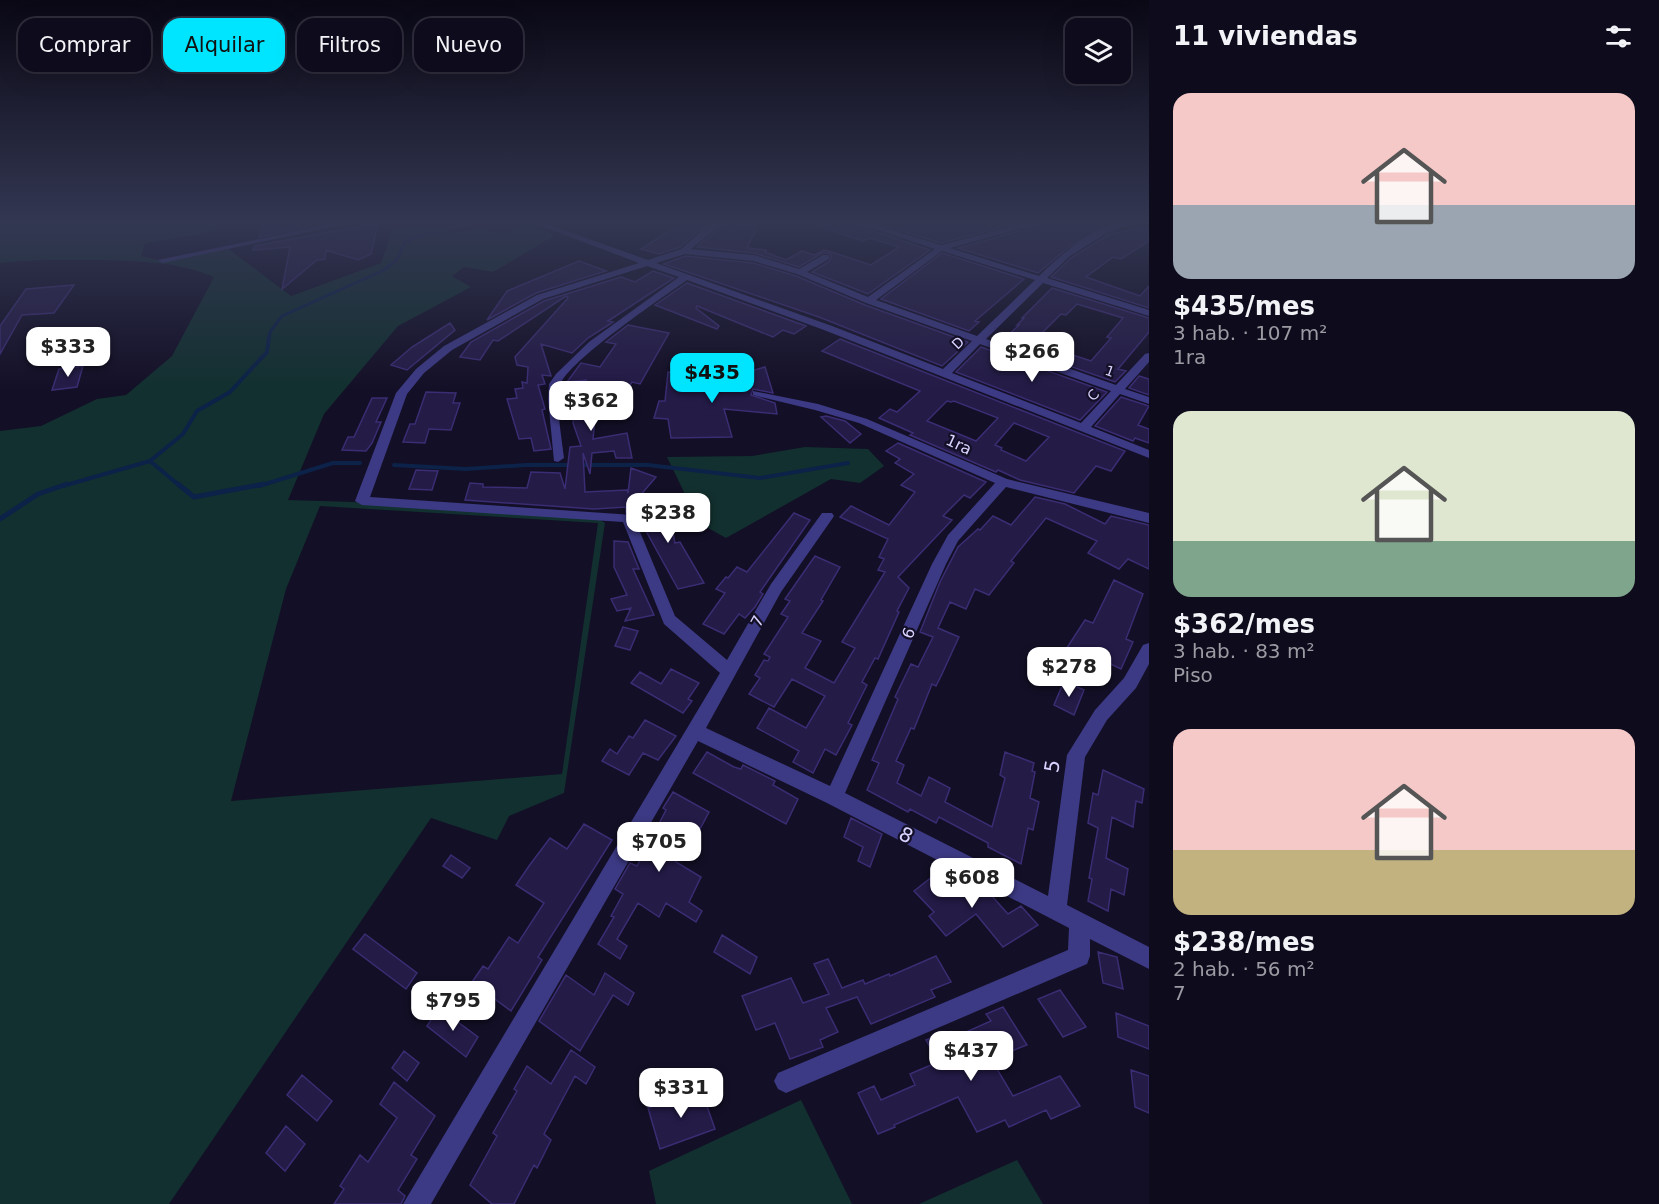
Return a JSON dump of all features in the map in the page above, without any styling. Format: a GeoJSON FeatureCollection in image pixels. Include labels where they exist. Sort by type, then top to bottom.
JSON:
{"type":"FeatureCollection","features":[{"type":"Feature","properties":{"kind":"street"},"geometry":{"type":"LineString","coordinates":[[598,278],[540,297],[448,348],[420,370],[402,393],[362,501],[628,518],[669,620],[729,671]]}},
{"type":"Feature","properties":{"kind":"street"},"geometry":{"type":"LineString","coordinates":[[558,458],[555,385],[561,373],[617,326],[684,278]]}},
{"type":"Feature","properties":{"kind":"street"},"geometry":{"type":"LineString","coordinates":[[693,278],[1149,454]]}},
{"type":"Feature","properties":{"kind":"street","name":"1"},"geometry":{"type":"LineString","coordinates":[[815,278],[869,301],[1149,401]]}},
{"type":"Feature","properties":{"kind":"street"},"geometry":{"type":"LineString","coordinates":[[869,301],[900,278]]}},
{"type":"Feature","properties":{"kind":"street"},"geometry":{"type":"LineString","coordinates":[[1040,279],[1149,313]]}},
{"type":"Feature","properties":{"kind":"street","name":"D"},"geometry":{"type":"LineString","coordinates":[[944,374],[1040,279]]}},
{"type":"Feature","properties":{"kind":"street","name":"C"},"geometry":{"type":"LineString","coordinates":[[1083,428],[1149,356]]}},
{"type":"Feature","properties":{"kind":"street","name":"1ra"},"geometry":{"type":"LineString","coordinates":[[757,393],[818,407],[863,421],[1003,482],[1149,518]]}},
{"type":"Feature","properties":{"kind":"street","name":"6"},"geometry":{"type":"LineString","coordinates":[[834,797],[939,564],[953,538],[1003,482]]}},
{"type":"Feature","properties":{"kind":"street","name":"7"},"geometry":{"type":"LineString","coordinates":[[416,1204],[776,588],[827,516]]}},
{"type":"Feature","properties":{"kind":"street","name":"5"},"geometry":{"type":"LineString","coordinates":[[1056,912],[1076,755],[1101,715],[1130,683],[1149,649]]}},
{"type":"Feature","properties":{"kind":"street","name":"8"},"geometry":{"type":"LineString","coordinates":[[694,731],[834,797],[1149,958]]}},
{"type":"Feature","properties":{"kind":"street"},"geometry":{"type":"LineString","coordinates":[[786,1080],[1079,956],[1079,922]]}},
{"type":"Feature","properties":{"kind":"green space"},"geometry":{"type":"Polygon","coordinates":[[[213,278],[267,278],[291,296],[340,278],[456,278],[471,287],[398,326],[324,414],[288,500],[385,503],[599,519],[605,523],[564,793],[509,816],[497,840],[431,818],[169,1204],[0,1204],[0,431],[41,426],[97,399],[126,395],[172,356],[213,278]],[[320,506],[286,589],[231,801],[562,774],[598,523],[320,506]]]}},
{"type":"Feature","properties":{"kind":"green space"},"geometry":{"type":"Polygon","coordinates":[[[805,447],[868,449],[884,466],[860,483],[831,479],[726,538],[699,523],[667,457],[752,456],[805,447]]]}},
{"type":"Feature","properties":{"kind":"green space"},"geometry":{"type":"Polygon","coordinates":[[[801,1100],[852,1204],[656,1204],[649,1171],[801,1100]]]}},
{"type":"Feature","properties":{"kind":"green space"},"geometry":{"type":"Polygon","coordinates":[[[1017,1160],[1043,1204],[919,1204],[1017,1160]]]}},
{"type":"Feature","properties":{"kind":"building"},"geometry":{"type":"Polygon","coordinates":[[[284,278],[295,278],[282,289],[284,278]]]}},
{"type":"Feature","properties":{"kind":"building"},"geometry":{"type":"Polygon","coordinates":[[[538,278],[583,278],[536,293],[487,320],[507,291],[538,278]]]}},
{"type":"Feature","properties":{"kind":"building"},"geometry":{"type":"Polygon","coordinates":[[[617,278],[635,282],[641,278],[674,278],[608,321],[613,322],[588,338],[572,353],[541,344],[551,376],[542,375],[545,384],[538,385],[545,409],[542,410],[551,449],[534,451],[531,438],[519,439],[507,399],[517,398],[515,389],[523,388],[522,382],[527,383],[528,367],[517,365],[515,357],[568,298],[566,296],[498,341],[493,340],[480,360],[460,357],[471,342],[544,301],[617,278]]]}},
{"type":"Feature","properties":{"kind":"building"},"geometry":{"type":"Polygon","coordinates":[[[705,278],[801,278],[865,305],[968,342],[942,366],[819,317],[705,278]]]}},
{"type":"Feature","properties":{"kind":"building"},"geometry":{"type":"Polygon","coordinates":[[[828,278],[890,278],[868,294],[828,278]]]}},
{"type":"Feature","properties":{"kind":"building"},"geometry":{"type":"Polygon","coordinates":[[[909,278],[1024,279],[975,321],[979,322],[969,331],[881,299],[909,278]]]}},
{"type":"Feature","properties":{"kind":"building"},"geometry":{"type":"Polygon","coordinates":[[[1055,278],[1089,278],[1140,296],[1149,286],[1149,308],[1055,278]]]}},
{"type":"Feature","properties":{"kind":"building"},"geometry":{"type":"Polygon","coordinates":[[[687,283],[806,326],[794,334],[783,330],[773,337],[697,306],[696,308],[719,326],[717,329],[655,305],[687,283]]]}},
{"type":"Feature","properties":{"kind":"building"},"geometry":{"type":"Polygon","coordinates":[[[74,285],[54,313],[22,315],[0,354],[0,326],[26,289],[74,285]]]}},
{"type":"Feature","properties":{"kind":"building"},"geometry":{"type":"Polygon","coordinates":[[[1052,288],[1149,318],[1149,332],[1118,369],[1126,371],[1115,382],[1001,342],[1019,325],[1017,325],[1024,318],[1022,318],[1052,288]],[[1077,304],[1066,315],[1061,314],[1033,342],[1091,361],[1111,338],[1107,337],[1123,318],[1077,304]]]}},
{"type":"Feature","properties":{"kind":"building"},"geometry":{"type":"Polygon","coordinates":[[[450,323],[455,330],[407,370],[391,365],[412,347],[450,323]]]}},
{"type":"Feature","properties":{"kind":"building"},"geometry":{"type":"Polygon","coordinates":[[[628,325],[669,333],[640,384],[632,382],[619,403],[597,398],[593,439],[627,433],[632,458],[616,458],[614,451],[592,453],[590,474],[583,453],[585,492],[627,490],[628,493],[631,468],[656,477],[626,512],[626,507],[594,509],[465,500],[470,483],[483,484],[483,487],[527,488],[531,472],[560,473],[565,489],[570,447],[581,446],[573,423],[576,405],[569,403],[586,380],[567,382],[581,363],[600,367],[616,344],[606,342],[628,325]]]}},
{"type":"Feature","properties":{"kind":"building"},"geometry":{"type":"Polygon","coordinates":[[[840,339],[1125,451],[1111,471],[1096,466],[1074,493],[1020,480],[910,435],[913,433],[879,418],[890,409],[897,412],[920,391],[822,351],[840,339]],[[947,401],[927,421],[976,441],[998,418],[954,401],[947,401]],[[1014,423],[995,445],[1026,461],[1049,437],[1014,423]]]}},
{"type":"Feature","properties":{"kind":"building"},"geometry":{"type":"Polygon","coordinates":[[[981,347],[1107,392],[1080,420],[956,372],[981,347]]]}},
{"type":"Feature","properties":{"kind":"building"},"geometry":{"type":"Polygon","coordinates":[[[83,366],[77,387],[52,390],[59,369],[83,366]]]}},
{"type":"Feature","properties":{"kind":"building"},"geometry":{"type":"Polygon","coordinates":[[[765,367],[773,393],[753,389],[751,395],[775,403],[777,414],[724,409],[732,437],[671,438],[668,419],[654,418],[659,401],[665,401],[668,372],[685,374],[684,385],[704,385],[765,367]]]}},
{"type":"Feature","properties":{"kind":"building"},"geometry":{"type":"Polygon","coordinates":[[[1139,376],[1149,379],[1149,395],[1129,388],[1139,376]]]}},
{"type":"Feature","properties":{"kind":"building"},"geometry":{"type":"Polygon","coordinates":[[[426,392],[456,393],[453,403],[460,403],[451,430],[429,429],[425,443],[403,442],[410,424],[415,424],[426,392]]]}},
{"type":"Feature","properties":{"kind":"building"},"geometry":{"type":"Polygon","coordinates":[[[1121,397],[1149,406],[1138,425],[1149,429],[1149,443],[1135,438],[1133,441],[1095,426],[1121,397]]]}},
{"type":"Feature","properties":{"kind":"building"},"geometry":{"type":"Polygon","coordinates":[[[372,398],[387,398],[376,422],[381,422],[372,443],[366,451],[342,450],[348,437],[354,437],[372,398]]]}},
{"type":"Feature","properties":{"kind":"building"},"geometry":{"type":"Polygon","coordinates":[[[826,416],[845,421],[861,434],[850,443],[821,417],[826,416]]]}},
{"type":"Feature","properties":{"kind":"building"},"geometry":{"type":"Polygon","coordinates":[[[898,443],[986,482],[970,498],[964,495],[943,516],[952,520],[898,577],[909,588],[878,659],[875,658],[862,682],[867,685],[848,723],[852,725],[836,755],[825,749],[813,773],[793,762],[799,751],[757,728],[769,708],[806,728],[825,696],[792,679],[774,707],[749,694],[760,678],[755,675],[764,660],[768,661],[770,657],[764,654],[788,617],[781,614],[790,601],[785,599],[815,556],[840,567],[821,600],[823,601],[802,633],[821,641],[805,668],[834,683],[855,648],[842,642],[885,572],[878,570],[884,559],[879,557],[888,539],[840,517],[851,506],[889,525],[915,492],[901,485],[914,474],[895,463],[900,459],[886,451],[898,443]]]}},
{"type":"Feature","properties":{"kind":"building"},"geometry":{"type":"Polygon","coordinates":[[[416,470],[438,471],[432,490],[409,489],[416,470]]]}},
{"type":"Feature","properties":{"kind":"building"},"geometry":{"type":"Polygon","coordinates":[[[1035,497],[1065,504],[1105,524],[1111,516],[1149,525],[1149,569],[1128,559],[1119,569],[1088,553],[1097,541],[1046,518],[1011,561],[1014,563],[989,595],[975,589],[966,609],[950,602],[938,628],[959,637],[936,686],[932,684],[914,729],[911,728],[896,761],[904,765],[897,783],[921,796],[929,777],[950,788],[945,802],[992,827],[1005,778],[1000,775],[1005,752],[1034,763],[1032,771],[1035,772],[1030,798],[1039,802],[1033,830],[1028,828],[1021,864],[988,847],[988,843],[939,817],[936,823],[910,809],[908,812],[867,790],[879,763],[872,760],[898,699],[895,697],[911,664],[918,667],[933,637],[920,632],[940,582],[958,547],[978,529],[980,530],[993,516],[1011,525],[1035,497]]]}},
{"type":"Feature","properties":{"kind":"building"},"geometry":{"type":"Polygon","coordinates":[[[639,500],[666,500],[675,543],[680,542],[704,583],[678,589],[646,531],[643,514],[640,514],[639,500]]]}},
{"type":"Feature","properties":{"kind":"building"},"geometry":{"type":"Polygon","coordinates":[[[794,513],[810,520],[760,592],[763,594],[755,607],[745,618],[739,614],[724,634],[703,624],[725,593],[716,589],[737,567],[747,572],[794,513]]]}},
{"type":"Feature","properties":{"kind":"building"},"geometry":{"type":"Polygon","coordinates":[[[614,541],[628,542],[639,569],[633,569],[654,615],[625,621],[631,608],[617,611],[611,599],[627,595],[614,567],[614,541]]]}},
{"type":"Feature","properties":{"kind":"building"},"geometry":{"type":"Polygon","coordinates":[[[1114,580],[1143,594],[1126,639],[1133,642],[1121,669],[1088,653],[1078,670],[1059,660],[1085,620],[1093,623],[1114,580]]]}},
{"type":"Feature","properties":{"kind":"building"},"geometry":{"type":"Polygon","coordinates":[[[623,627],[638,631],[630,650],[615,646],[623,627]]]}},
{"type":"Feature","properties":{"kind":"building"},"geometry":{"type":"Polygon","coordinates":[[[671,669],[699,683],[688,699],[692,701],[683,713],[631,683],[640,672],[661,684],[671,669]]]}},
{"type":"Feature","properties":{"kind":"building"},"geometry":{"type":"Polygon","coordinates":[[[1064,681],[1084,690],[1074,715],[1054,705],[1064,681]]]}},
{"type":"Feature","properties":{"kind":"building"},"geometry":{"type":"Polygon","coordinates":[[[645,720],[676,736],[658,760],[643,753],[629,775],[602,761],[610,749],[617,754],[629,736],[633,738],[645,720]]]}},
{"type":"Feature","properties":{"kind":"building"},"geometry":{"type":"Polygon","coordinates":[[[707,752],[734,767],[741,769],[743,765],[775,781],[773,785],[798,799],[786,824],[693,773],[707,752]]]}},
{"type":"Feature","properties":{"kind":"building"},"geometry":{"type":"Polygon","coordinates":[[[1103,770],[1144,789],[1142,803],[1136,801],[1133,827],[1112,817],[1106,858],[1128,869],[1124,895],[1111,889],[1108,911],[1088,901],[1092,879],[1089,878],[1098,828],[1088,823],[1093,793],[1098,795],[1103,770]]]}},
{"type":"Feature","properties":{"kind":"building"},"geometry":{"type":"Polygon","coordinates":[[[673,792],[709,812],[700,829],[695,826],[676,862],[701,877],[689,902],[702,911],[696,922],[666,903],[659,917],[638,903],[617,939],[627,946],[620,959],[598,944],[614,917],[611,916],[623,894],[615,889],[630,863],[637,866],[666,810],[663,808],[673,792]]]}},
{"type":"Feature","properties":{"kind":"building"},"geometry":{"type":"Polygon","coordinates":[[[851,818],[882,834],[870,867],[858,861],[863,847],[844,837],[851,818]]]}},
{"type":"Feature","properties":{"kind":"building"},"geometry":{"type":"Polygon","coordinates":[[[584,824],[612,840],[538,957],[542,960],[511,1011],[472,982],[483,966],[488,969],[509,937],[518,943],[544,903],[516,885],[529,866],[550,838],[567,849],[584,824]]]}},
{"type":"Feature","properties":{"kind":"building"},"geometry":{"type":"Polygon","coordinates":[[[451,855],[470,868],[462,878],[443,866],[451,855]]]}},
{"type":"Feature","properties":{"kind":"building"},"geometry":{"type":"Polygon","coordinates":[[[942,869],[963,891],[976,882],[983,886],[1008,914],[1021,906],[1038,925],[1003,947],[976,914],[946,936],[929,916],[934,912],[914,891],[942,869]]]}},
{"type":"Feature","properties":{"kind":"building"},"geometry":{"type":"Polygon","coordinates":[[[365,934],[417,973],[406,989],[353,949],[365,934]]]}},
{"type":"Feature","properties":{"kind":"building"},"geometry":{"type":"Polygon","coordinates":[[[722,935],[757,957],[750,974],[714,952],[722,935]]]}},
{"type":"Feature","properties":{"kind":"building"},"geometry":{"type":"Polygon","coordinates":[[[1098,952],[1117,957],[1123,989],[1103,983],[1098,952]]]}},
{"type":"Feature","properties":{"kind":"building"},"geometry":{"type":"Polygon","coordinates":[[[936,956],[951,982],[931,990],[935,997],[871,1024],[857,997],[826,1008],[838,1032],[820,1040],[823,1047],[790,1059],[775,1023],[756,1030],[742,996],[791,978],[803,1003],[829,994],[814,964],[828,959],[842,988],[863,980],[865,984],[889,974],[890,976],[936,956]]]}},
{"type":"Feature","properties":{"kind":"building"},"geometry":{"type":"Polygon","coordinates":[[[605,973],[634,993],[628,1005],[613,995],[580,1051],[539,1021],[566,975],[594,995],[605,973]]]}},
{"type":"Feature","properties":{"kind":"building"},"geometry":{"type":"Polygon","coordinates":[[[1060,990],[1086,1027],[1063,1037],[1038,999],[1060,990]]]}},
{"type":"Feature","properties":{"kind":"building"},"geometry":{"type":"Polygon","coordinates":[[[1003,1007],[1027,1045],[991,1059],[1013,1096],[1060,1076],[1080,1106],[1051,1119],[1046,1110],[1009,1127],[1005,1120],[977,1132],[958,1097],[878,1134],[858,1093],[874,1086],[881,1100],[915,1085],[910,1074],[938,1062],[926,1040],[942,1034],[946,1041],[991,1021],[986,1014],[1003,1007]]]}},
{"type":"Feature","properties":{"kind":"building"},"geometry":{"type":"Polygon","coordinates":[[[439,1008],[478,1037],[466,1057],[427,1026],[439,1008]]]}},
{"type":"Feature","properties":{"kind":"building"},"geometry":{"type":"Polygon","coordinates":[[[1116,1013],[1149,1026],[1149,1049],[1118,1037],[1116,1013]]]}},
{"type":"Feature","properties":{"kind":"building"},"geometry":{"type":"Polygon","coordinates":[[[571,1050],[595,1067],[586,1084],[575,1076],[544,1134],[551,1140],[537,1168],[534,1165],[514,1204],[492,1204],[470,1185],[497,1136],[493,1133],[517,1091],[514,1089],[527,1066],[551,1084],[571,1050]]]}},
{"type":"Feature","properties":{"kind":"building"},"geometry":{"type":"Polygon","coordinates":[[[404,1051],[419,1063],[407,1081],[392,1068],[404,1051]]]}},
{"type":"Feature","properties":{"kind":"building"},"geometry":{"type":"Polygon","coordinates":[[[1131,1070],[1149,1076],[1149,1113],[1135,1107],[1131,1070]]]}},
{"type":"Feature","properties":{"kind":"building"},"geometry":{"type":"Polygon","coordinates":[[[302,1075],[332,1101],[317,1121],[287,1095],[302,1075]]]}},
{"type":"Feature","properties":{"kind":"building"},"geometry":{"type":"Polygon","coordinates":[[[394,1082],[435,1116],[411,1155],[417,1159],[398,1190],[405,1196],[401,1204],[334,1204],[344,1189],[340,1186],[360,1155],[368,1162],[397,1118],[380,1104],[394,1082]]]}},
{"type":"Feature","properties":{"kind":"building"},"geometry":{"type":"Polygon","coordinates":[[[701,1089],[715,1129],[660,1149],[648,1108],[701,1089]]]}},
{"type":"Feature","properties":{"kind":"building"},"geometry":{"type":"Polygon","coordinates":[[[286,1126],[305,1144],[285,1171],[266,1153],[286,1126]]]}},
{"type":"Feature","properties":{"kind":"waterway"},"geometry":{"type":"LineString","coordinates":[[269,339],[270,332],[282,316],[366,278]]}},
{"type":"Feature","properties":{"kind":"waterway"},"geometry":{"type":"LineString","coordinates":[[150,461],[183,434],[197,411],[230,392],[267,352],[269,337]]}},
{"type":"Feature","properties":{"kind":"waterway"},"geometry":{"type":"LineString","coordinates":[[63,486],[150,461]]}},
{"type":"Feature","properties":{"kind":"waterway"},"geometry":{"type":"LineString","coordinates":[[150,461],[180,486]]}},
{"type":"Feature","properties":{"kind":"waterway"},"geometry":{"type":"LineString","coordinates":[[259,486],[333,463],[360,463]]}},
{"type":"Feature","properties":{"kind":"waterway"},"geometry":{"type":"LineString","coordinates":[[394,465],[466,469],[526,465],[648,465],[760,478],[848,463]]}},
{"type":"Feature","properties":{"kind":"waterway"},"geometry":{"type":"LineString","coordinates":[[0,519],[38,494],[67,484]]}},
{"type":"Feature","properties":{"kind":"waterway"},"geometry":{"type":"LineString","coordinates":[[178,484],[194,497],[264,484]]}}]}
